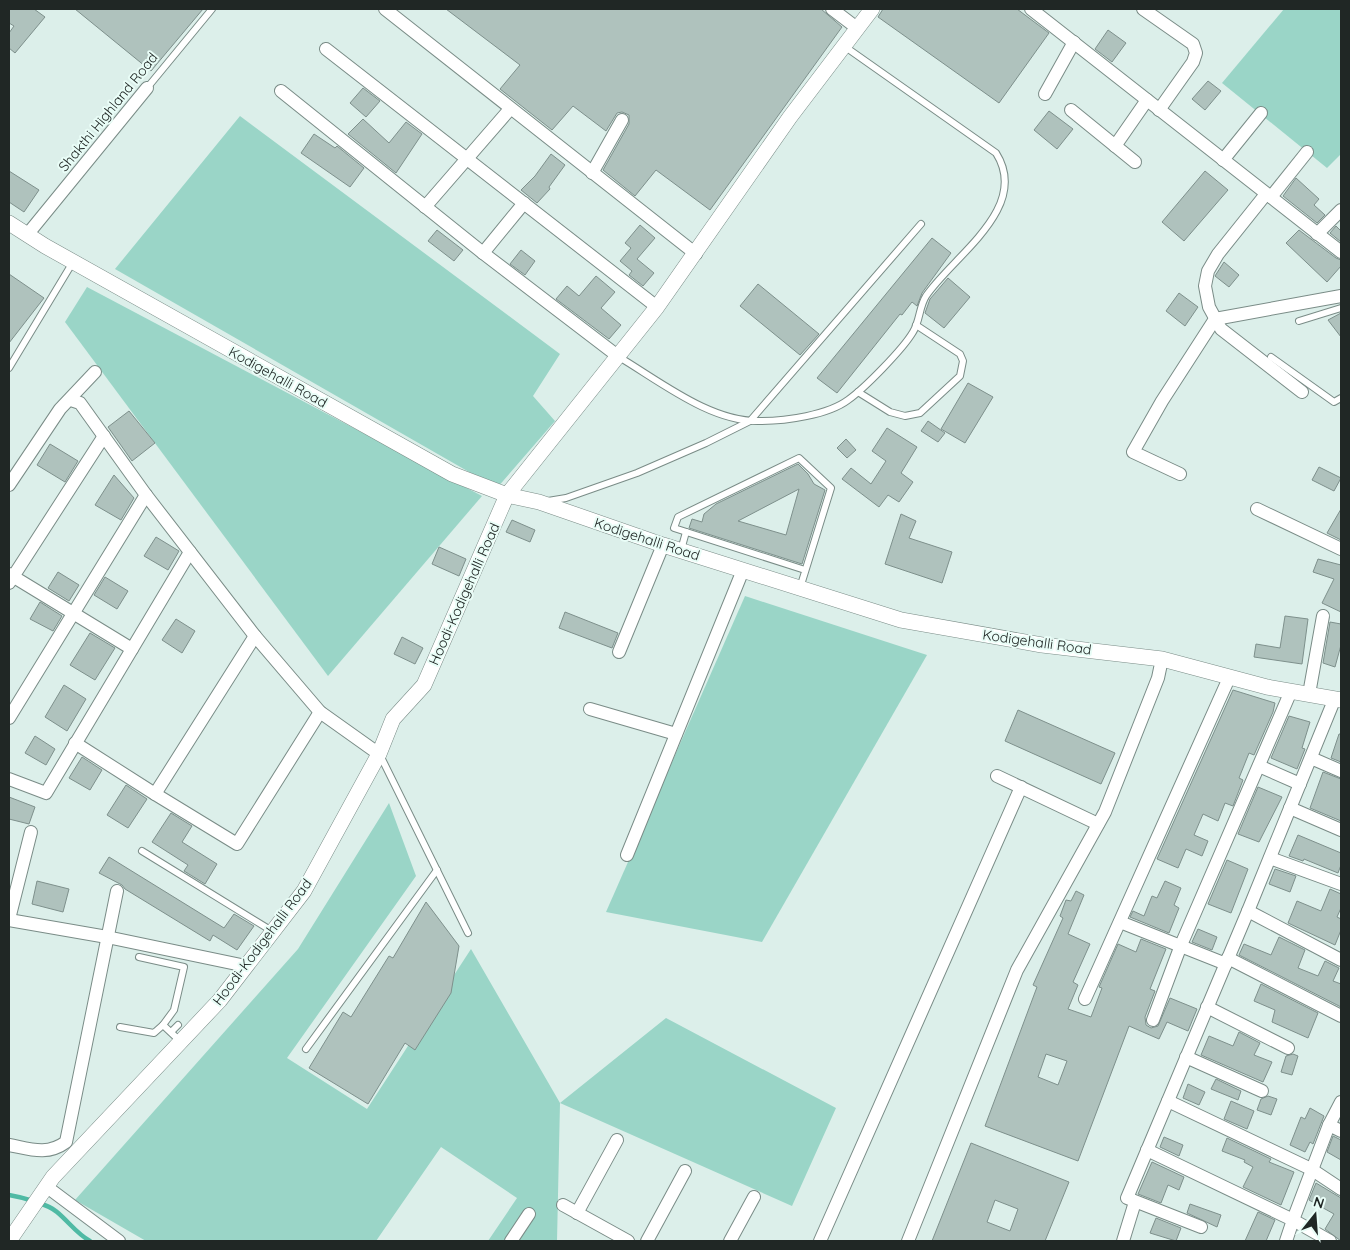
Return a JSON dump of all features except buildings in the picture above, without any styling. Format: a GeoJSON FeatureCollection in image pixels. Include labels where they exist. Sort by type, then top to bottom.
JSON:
{"type":"FeatureCollection","features":[{"type":"Feature","properties":{"kind":"street"},"geometry":{"type":"LineString","coordinates":[[385,9],[696,254]]}},
{"type":"Feature","properties":{"kind":"street"},"geometry":{"type":"LineString","coordinates":[[832,9],[857,28]]}},
{"type":"Feature","properties":{"kind":"street","name":"Hoodi-Kodigehalli Road"},"geometry":{"type":"LineString","coordinates":[[9,1241],[53,1177],[176,1036],[220,1000],[304,891],[379,754],[393,719],[424,685],[507,495],[657,307],[696,254],[790,116],[872,9]]}},
{"type":"Feature","properties":{"kind":"street"},"geometry":{"type":"LineString","coordinates":[[1031,9],[1341,252]]}},
{"type":"Feature","properties":{"kind":"street"},"geometry":{"type":"LineString","coordinates":[[1143,9],[1193,44],[1196,53],[1193,62],[1159,110]]}},
{"type":"Feature","properties":{"kind":"street"},"geometry":{"type":"LineString","coordinates":[[1045,94],[1074,42]]}},
{"type":"Feature","properties":{"kind":"street"},"geometry":{"type":"LineString","coordinates":[[326,48],[657,307]]}},
{"type":"Feature","properties":{"kind":"street","name":"Shakthi Highland Road"},"geometry":{"type":"LineString","coordinates":[[27,235],[147,88]]}},
{"type":"Feature","properties":{"kind":"street"},"geometry":{"type":"LineString","coordinates":[[280,91],[425,207],[619,357]]}},
{"type":"Feature","properties":{"kind":"street"},"geometry":{"type":"LineString","coordinates":[[1115,146],[1147,100]]}},
{"type":"Feature","properties":{"kind":"street"},"geometry":{"type":"LineString","coordinates":[[425,207],[510,109]]}},
{"type":"Feature","properties":{"kind":"street"},"geometry":{"type":"LineString","coordinates":[[1071,110],[1136,162]]}},
{"type":"Feature","properties":{"kind":"street"},"geometry":{"type":"LineString","coordinates":[[1223,160],[1260,113]]}},
{"type":"Feature","properties":{"kind":"street"},"geometry":{"type":"LineString","coordinates":[[592,173],[622,120]]}},
{"type":"Feature","properties":{"kind":"street"},"geometry":{"type":"LineString","coordinates":[[1302,392],[1221,329],[1209,308],[1205,286],[1208,271],[1218,254],[1307,152]]}},
{"type":"Feature","properties":{"kind":"street"},"geometry":{"type":"LineString","coordinates":[[484,253],[524,203]]}},
{"type":"Feature","properties":{"kind":"street"},"geometry":{"type":"LineString","coordinates":[[1317,234],[1341,210]]}},
{"type":"Feature","properties":{"kind":"street","name":"Kodigehalli Road"},"geometry":{"type":"LineString","coordinates":[[9,223],[73,262],[452,474],[507,495],[539,502],[662,545],[901,620],[1042,645],[1162,659],[1229,678],[1340,699]]}},
{"type":"Feature","properties":{"kind":"street"},"geometry":{"type":"LineString","coordinates":[[1180,474],[1133,452],[1162,401],[1215,319],[1341,296]]}},
{"type":"Feature","properties":{"kind":"street"},"geometry":{"type":"LineString","coordinates":[[9,485],[60,409],[71,400],[95,372]]}},
{"type":"Feature","properties":{"kind":"street"},"geometry":{"type":"LineString","coordinates":[[71,400],[80,403],[146,495],[254,636],[320,712],[379,754]]}},
{"type":"Feature","properties":{"kind":"street"},"geometry":{"type":"LineString","coordinates":[[104,436],[10,578],[132,649]]}},
{"type":"Feature","properties":{"kind":"street"},"geometry":{"type":"LineString","coordinates":[[9,718],[146,495]]}},
{"type":"Feature","properties":{"kind":"street"},"geometry":{"type":"LineString","coordinates":[[1257,509],[1341,549]]}},
{"type":"Feature","properties":{"kind":"street"},"geometry":{"type":"LineString","coordinates":[[618,652],[662,545]]}},
{"type":"Feature","properties":{"kind":"street"},"geometry":{"type":"LineString","coordinates":[[9,779],[46,793],[190,552]]}},
{"type":"Feature","properties":{"kind":"street"},"geometry":{"type":"LineString","coordinates":[[627,855],[743,570]]}},
{"type":"Feature","properties":{"kind":"street"},"geometry":{"type":"LineString","coordinates":[[1309,694],[1323,616]]}},
{"type":"Feature","properties":{"kind":"street"},"geometry":{"type":"LineString","coordinates":[[154,794],[254,636]]}},
{"type":"Feature","properties":{"kind":"street"},"geometry":{"type":"LineString","coordinates":[[908,1241],[1017,970],[1098,824],[1158,678],[1162,659]]}},
{"type":"Feature","properties":{"kind":"street"},"geometry":{"type":"LineString","coordinates":[[1085,999],[1229,678]]}},
{"type":"Feature","properties":{"kind":"street"},"geometry":{"type":"LineString","coordinates":[[1153,1020],[1181,945],[1291,691]]}},
{"type":"Feature","properties":{"kind":"street"},"geometry":{"type":"LineString","coordinates":[[1201,1227],[1126,1198],[1168,1102],[1311,758],[1340,699]]}},
{"type":"Feature","properties":{"kind":"street"},"geometry":{"type":"LineString","coordinates":[[590,709],[676,734]]}},
{"type":"Feature","properties":{"kind":"street"},"geometry":{"type":"LineString","coordinates":[[75,743],[237,844],[320,712]]}},
{"type":"Feature","properties":{"kind":"street"},"geometry":{"type":"LineString","coordinates":[[1311,758],[1341,771]]}},
{"type":"Feature","properties":{"kind":"street"},"geometry":{"type":"LineString","coordinates":[[1258,766],[1300,784]]}},
{"type":"Feature","properties":{"kind":"street"},"geometry":{"type":"LineString","coordinates":[[997,776],[1098,824]]}},
{"type":"Feature","properties":{"kind":"street"},"geometry":{"type":"LineString","coordinates":[[820,1241],[1021,787]]}},
{"type":"Feature","properties":{"kind":"street"},"geometry":{"type":"LineString","coordinates":[[1290,808],[1341,830]]}},
{"type":"Feature","properties":{"kind":"street"},"geometry":{"type":"LineString","coordinates":[[31,832],[9,919],[246,966]]}},
{"type":"Feature","properties":{"kind":"street"},"geometry":{"type":"LineString","coordinates":[[1270,858],[1341,884]]}},
{"type":"Feature","properties":{"kind":"street"},"geometry":{"type":"LineString","coordinates":[[9,1144],[46,1152],[66,1142],[118,891]]}},
{"type":"Feature","properties":{"kind":"street"},"geometry":{"type":"LineString","coordinates":[[1248,911],[1341,960]]}},
{"type":"Feature","properties":{"kind":"street"},"geometry":{"type":"LineString","coordinates":[[1120,922],[1227,961],[1341,1016]]}},
{"type":"Feature","properties":{"kind":"street"},"geometry":{"type":"LineString","coordinates":[[1207,1008],[1288,1048]]}},
{"type":"Feature","properties":{"kind":"street"},"geometry":{"type":"LineString","coordinates":[[1186,1057],[1262,1091]]}},
{"type":"Feature","properties":{"kind":"street"},"geometry":{"type":"LineString","coordinates":[[1168,1102],[1311,1169],[1341,1189]]}},
{"type":"Feature","properties":{"kind":"street"},"geometry":{"type":"LineString","coordinates":[[1286,1241],[1311,1169],[1329,1125],[1341,1102]]}},
{"type":"Feature","properties":{"kind":"street"},"geometry":{"type":"LineString","coordinates":[[1329,1125],[1341,1132]]}},
{"type":"Feature","properties":{"kind":"street"},"geometry":{"type":"LineString","coordinates":[[577,1213],[617,1140]]}},
{"type":"Feature","properties":{"kind":"street"},"geometry":{"type":"LineString","coordinates":[[1147,1150],[1293,1220],[1330,1241]]}},
{"type":"Feature","properties":{"kind":"street"},"geometry":{"type":"LineString","coordinates":[[647,1241],[684,1171]]}},
{"type":"Feature","properties":{"kind":"street"},"geometry":{"type":"LineString","coordinates":[[40,1197],[119,1241]]}},
{"type":"Feature","properties":{"kind":"street"},"geometry":{"type":"LineString","coordinates":[[730,1241],[754,1197]]}},
{"type":"Feature","properties":{"kind":"street"},"geometry":{"type":"LineString","coordinates":[[1123,1241],[1136,1202]]}},
{"type":"Feature","properties":{"kind":"street"},"geometry":{"type":"LineString","coordinates":[[562,1205],[628,1241]]}},
{"type":"Feature","properties":{"kind":"street"},"geometry":{"type":"LineString","coordinates":[[511,1241],[529,1214]]}},
{"type":"Feature","properties":{"kind":"lane","name":"Shakthi Highland Road"},"geometry":{"type":"LineString","coordinates":[[147,88],[212,9]]}},
{"type":"Feature","properties":{"kind":"lane"},"geometry":{"type":"LineString","coordinates":[[619,357],[712,412],[733,419],[750,421],[795,418],[831,409],[847,401],[858,392],[908,339],[916,325],[926,296],[992,221],[1001,202],[1007,182],[1004,164],[996,153],[844,46]]}},
{"type":"Feature","properties":{"kind":"lane"},"geometry":{"type":"LineString","coordinates":[[539,502],[566,498],[637,473],[706,443],[750,421],[921,224]]}},
{"type":"Feature","properties":{"kind":"lane"},"geometry":{"type":"LineString","coordinates":[[9,368],[73,262]]}},
{"type":"Feature","properties":{"kind":"lane"},"geometry":{"type":"LineString","coordinates":[[1298,321],[1341,308]]}},
{"type":"Feature","properties":{"kind":"lane"},"geometry":{"type":"LineString","coordinates":[[858,392],[890,412],[905,416],[920,413],[960,376],[964,361],[960,354],[916,325]]}},
{"type":"Feature","properties":{"kind":"lane"},"geometry":{"type":"LineString","coordinates":[[1271,357],[1334,402],[1341,398]]}},
{"type":"Feature","properties":{"kind":"lane"},"geometry":{"type":"LineString","coordinates":[[800,588],[831,488],[799,458],[678,518],[674,528],[805,570]]}},
{"type":"Feature","properties":{"kind":"lane"},"geometry":{"type":"LineString","coordinates":[[681,551],[686,532]]}},
{"type":"Feature","properties":{"kind":"lane"},"geometry":{"type":"LineString","coordinates":[[379,754],[468,933]]}},
{"type":"Feature","properties":{"kind":"lane"},"geometry":{"type":"LineString","coordinates":[[142,851],[273,932]]}},
{"type":"Feature","properties":{"kind":"lane"},"geometry":{"type":"LineString","coordinates":[[306,1049],[437,870]]}},
{"type":"Feature","properties":{"kind":"lane"},"geometry":{"type":"LineString","coordinates":[[120,1027],[154,1033],[163,1025],[174,1010],[184,967],[139,957]]}},
{"type":"Feature","properties":{"kind":"lane"},"geometry":{"type":"LineString","coordinates":[[163,1025],[176,1036],[178,1025]]}},
{"type":"Feature","properties":{"kind":"green space"},"geometry":{"type":"Polygon","coordinates":[[[1284,9],[1341,9],[1341,154],[1327,168],[1222,83],[1284,9]]]}},
{"type":"Feature","properties":{"kind":"green space"},"geometry":{"type":"Polygon","coordinates":[[[240,116],[560,354],[533,396],[555,421],[497,488],[115,269],[240,116]]]}},
{"type":"Feature","properties":{"kind":"green space"},"geometry":{"type":"Polygon","coordinates":[[[87,287],[482,496],[328,676],[65,322],[87,287]]]}},
{"type":"Feature","properties":{"kind":"green space"},"geometry":{"type":"Polygon","coordinates":[[[745,596],[927,655],[762,942],[606,912],[745,596]]]}},
{"type":"Feature","properties":{"kind":"green space"},"geometry":{"type":"Polygon","coordinates":[[[389,803],[416,876],[287,1058],[367,1109],[471,949],[560,1103],[557,1241],[488,1241],[517,1198],[441,1147],[376,1241],[146,1241],[75,1200],[298,949],[389,803]]]}},
{"type":"Feature","properties":{"kind":"green space"},"geometry":{"type":"Polygon","coordinates":[[[666,1018],[836,1108],[792,1206],[560,1103],[666,1018]]]}},
{"type":"Feature","properties":{"kind":"waterway"},"geometry":{"type":"LineString","coordinates":[[9,1195],[34,1201],[53,1209],[90,1241]]}}]}
